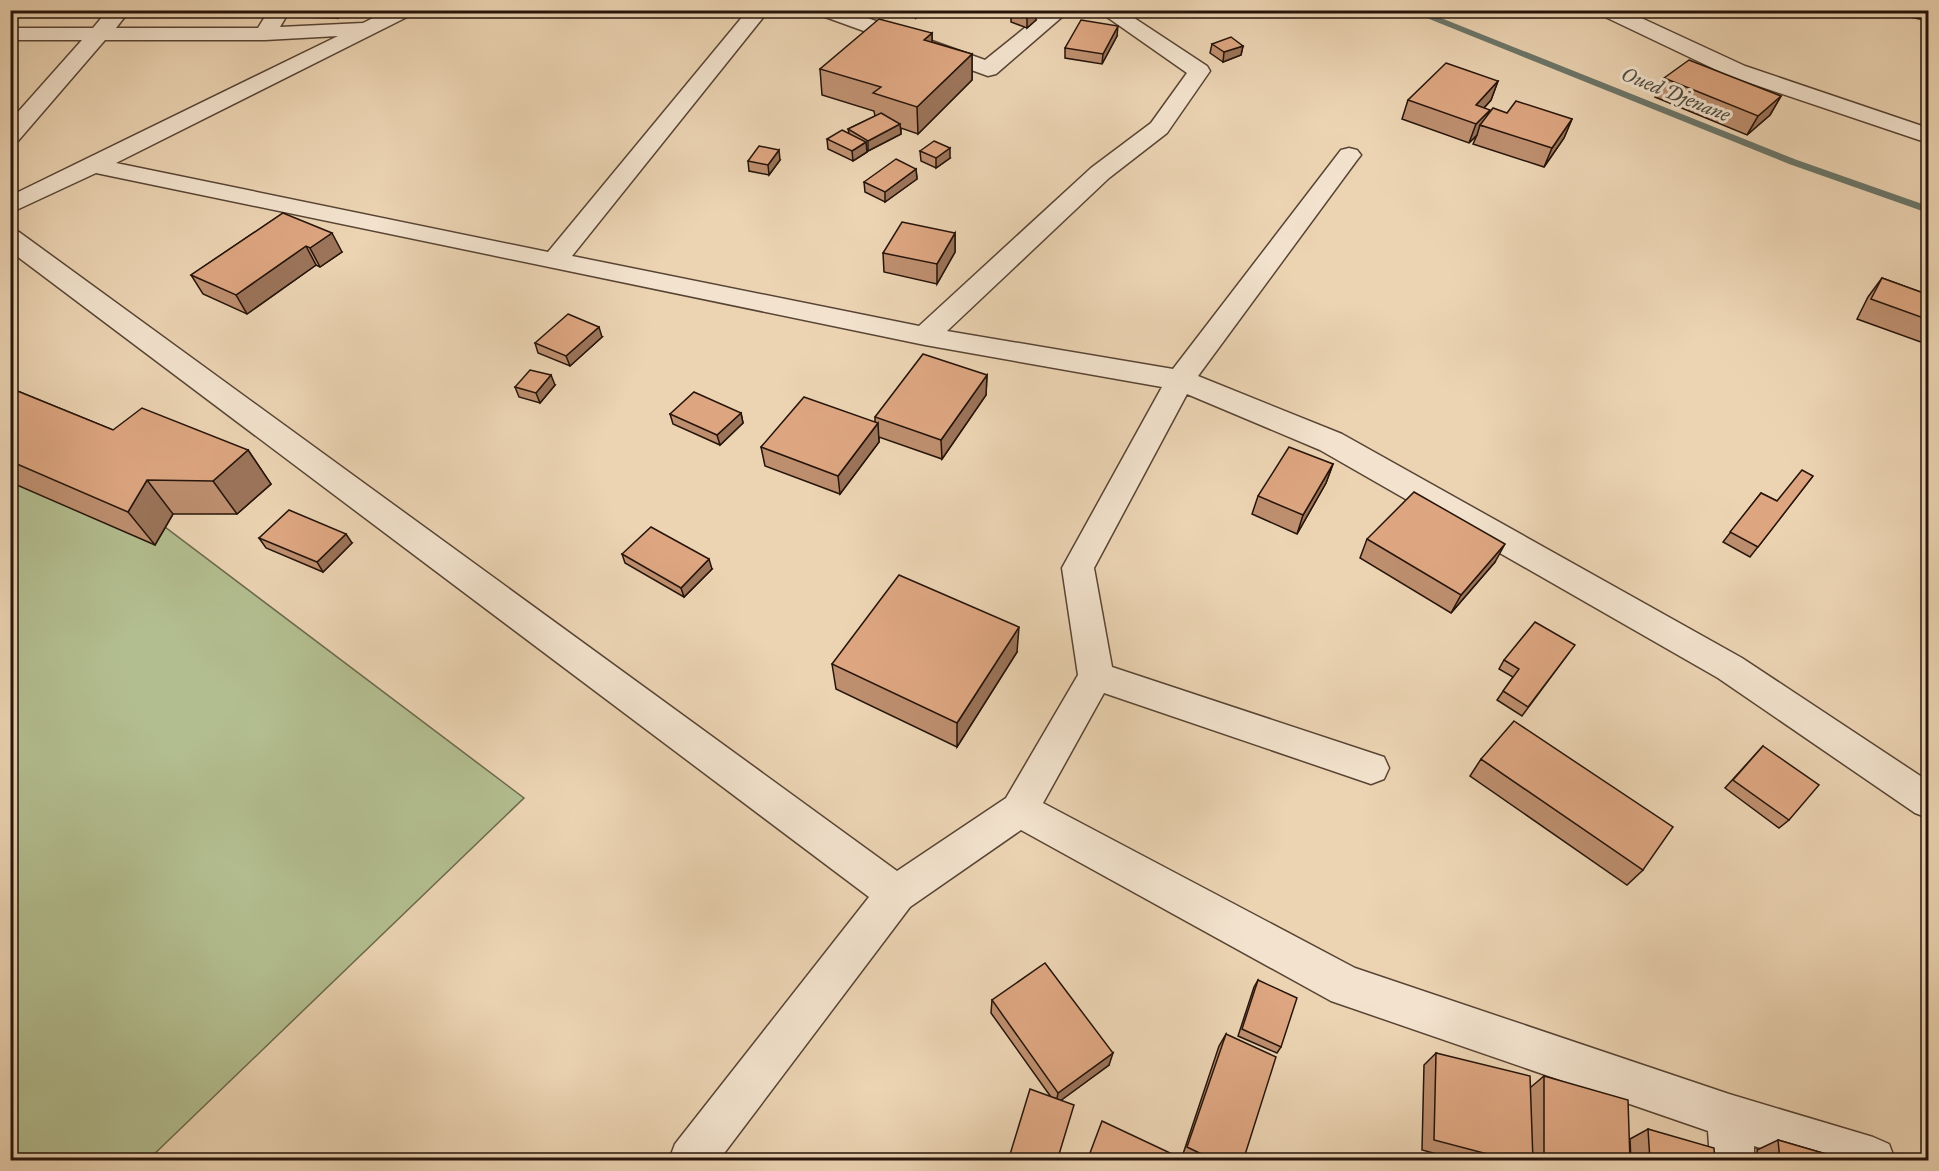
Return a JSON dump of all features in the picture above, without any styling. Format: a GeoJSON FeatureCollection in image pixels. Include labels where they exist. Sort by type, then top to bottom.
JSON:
{"type":"FeatureCollection","features":[{"type":"Feature","properties":{"kind":"street"},"geometry":{"type":"LineString","coordinates":[[10,136],[120,10]]}},
{"type":"Feature","properties":{"kind":"street"},"geometry":{"type":"LineString","coordinates":[[265,34],[280,10]]}},
{"type":"Feature","properties":{"kind":"street"},"geometry":{"type":"LineString","coordinates":[[10,206],[378,19],[406,10]]}},
{"type":"Feature","properties":{"kind":"street"},"geometry":{"type":"LineString","coordinates":[[554,261],[759,10]]}},
{"type":"Feature","properties":{"kind":"street"},"geometry":{"type":"LineString","coordinates":[[824,10],[988,69],[1060,10]]}},
{"type":"Feature","properties":{"kind":"street"},"geometry":{"type":"LineString","coordinates":[[925,336],[1100,173],[1160,128],[1199,71],[1107,10]]}},
{"type":"Feature","properties":{"kind":"street"},"geometry":{"type":"LineString","coordinates":[[1606,10],[1737,71],[1929,136]]}},
{"type":"Feature","properties":{"kind":"street"},"geometry":{"type":"LineString","coordinates":[[10,34],[265,34],[378,19]]}},
{"type":"Feature","properties":{"kind":"street"},"geometry":{"type":"LineString","coordinates":[[691,1161],[896,894],[1019,810],[1096,676],[1078,568],[1180,380],[1349,155]]}},
{"type":"Feature","properties":{"kind":"street"},"geometry":{"type":"LineString","coordinates":[[93,165],[925,336],[1180,380],[1331,442],[1730,669],[1929,801]]}},
{"type":"Feature","properties":{"kind":"street"},"geometry":{"type":"LineString","coordinates":[[10,238],[896,894]]}},
{"type":"Feature","properties":{"kind":"street"},"geometry":{"type":"LineString","coordinates":[[1096,676],[1371,768]]}},
{"type":"Feature","properties":{"kind":"street"},"geometry":{"type":"LineString","coordinates":[[1019,810],[1346,986],[1729,1116],[1873,1161]]}},
{"type":"Feature","properties":{"kind":"street"},"geometry":{"type":"LineString","coordinates":[[1729,1116],[1732,1161]]}},
{"type":"Feature","properties":{"kind":"green space"},"geometry":{"type":"Polygon","coordinates":[[[10,410],[524,798],[148,1160],[11,1160],[10,410]]]}},
{"type":"Feature","properties":{"kind":"building"},"geometry":{"type":"Polygon","coordinates":[[[1014,10],[1036,11],[1027,18],[1011,13],[1014,10]]]}},
{"type":"Feature","properties":{"kind":"building"},"geometry":{"type":"Polygon","coordinates":[[[879,19],[932,33],[924,40],[972,54],[917,107],[873,93],[881,87],[820,69],[879,19]]]}},
{"type":"Feature","properties":{"kind":"building"},"geometry":{"type":"Polygon","coordinates":[[[1081,20],[1118,26],[1103,54],[1065,48],[1081,20]]]}},
{"type":"Feature","properties":{"kind":"building"},"geometry":{"type":"Polygon","coordinates":[[[1231,37],[1243,46],[1224,52],[1212,44],[1231,37]]]}},
{"type":"Feature","properties":{"kind":"building"},"geometry":{"type":"Polygon","coordinates":[[[1689,60],[1781,96],[1758,116],[1664,78],[1689,60]]]}},
{"type":"Feature","properties":{"kind":"building"},"geometry":{"type":"Polygon","coordinates":[[[1446,63],[1498,81],[1476,105],[1490,110],[1476,124],[1408,100],[1446,63]]]}},
{"type":"Feature","properties":{"kind":"building"},"geometry":{"type":"Polygon","coordinates":[[[1516,101],[1572,119],[1552,148],[1480,125],[1493,108],[1507,113],[1516,101]]]}},
{"type":"Feature","properties":{"kind":"building"},"geometry":{"type":"Polygon","coordinates":[[[881,113],[900,124],[868,141],[848,129],[881,113]]]}},
{"type":"Feature","properties":{"kind":"building"},"geometry":{"type":"Polygon","coordinates":[[[842,130],[866,142],[852,151],[827,139],[842,130]]]}},
{"type":"Feature","properties":{"kind":"building"},"geometry":{"type":"Polygon","coordinates":[[[934,141],[950,148],[936,158],[920,151],[934,141]]]}},
{"type":"Feature","properties":{"kind":"building"},"geometry":{"type":"Polygon","coordinates":[[[759,146],[779,150],[768,165],[748,161],[759,146]]]}},
{"type":"Feature","properties":{"kind":"building"},"geometry":{"type":"Polygon","coordinates":[[[896,159],[916,169],[885,192],[864,182],[896,159]]]}},
{"type":"Feature","properties":{"kind":"building"},"geometry":{"type":"Polygon","coordinates":[[[283,213],[332,233],[310,248],[306,246],[236,295],[191,275],[283,213]]]}},
{"type":"Feature","properties":{"kind":"building"},"geometry":{"type":"Polygon","coordinates":[[[902,222],[955,233],[937,264],[883,253],[902,222]]]}},
{"type":"Feature","properties":{"kind":"building"},"geometry":{"type":"Polygon","coordinates":[[[1882,278],[1929,295],[1929,320],[1871,299],[1882,278]]]}},
{"type":"Feature","properties":{"kind":"building"},"geometry":{"type":"Polygon","coordinates":[[[568,314],[599,327],[566,356],[535,343],[568,314]]]}},
{"type":"Feature","properties":{"kind":"building"},"geometry":{"type":"Polygon","coordinates":[[[923,354],[987,375],[941,440],[875,417],[923,354]]]}},
{"type":"Feature","properties":{"kind":"building"},"geometry":{"type":"Polygon","coordinates":[[[530,370],[551,375],[536,393],[515,387],[530,370]]]}},
{"type":"Feature","properties":{"kind":"building"},"geometry":{"type":"Polygon","coordinates":[[[10,388],[113,430],[142,408],[248,450],[213,481],[147,480],[128,512],[10,461],[10,388]]]}},
{"type":"Feature","properties":{"kind":"building"},"geometry":{"type":"Polygon","coordinates":[[[694,392],[741,413],[717,435],[670,414],[694,392]]]}},
{"type":"Feature","properties":{"kind":"building"},"geometry":{"type":"Polygon","coordinates":[[[804,397],[878,423],[838,476],[761,447],[804,397]]]}},
{"type":"Feature","properties":{"kind":"building"},"geometry":{"type":"Polygon","coordinates":[[[1289,447],[1333,464],[1303,515],[1258,496],[1289,447]]]}},
{"type":"Feature","properties":{"kind":"building"},"geometry":{"type":"Polygon","coordinates":[[[1802,470],[1813,476],[1758,547],[1730,532],[1761,493],[1777,501],[1802,470]]]}},
{"type":"Feature","properties":{"kind":"building"},"geometry":{"type":"Polygon","coordinates":[[[1414,492],[1505,544],[1461,595],[1367,539],[1414,492]]]}},
{"type":"Feature","properties":{"kind":"building"},"geometry":{"type":"Polygon","coordinates":[[[289,510],[346,534],[317,562],[259,538],[289,510]]]}},
{"type":"Feature","properties":{"kind":"building"},"geometry":{"type":"Polygon","coordinates":[[[651,527],[709,559],[681,588],[622,554],[651,527]]]}},
{"type":"Feature","properties":{"kind":"building"},"geometry":{"type":"Polygon","coordinates":[[[899,575],[1019,627],[957,723],[832,664],[899,575]]]}},
{"type":"Feature","properties":{"kind":"building"},"geometry":{"type":"Polygon","coordinates":[[[1535,622],[1575,645],[1528,707],[1503,691],[1519,669],[1504,660],[1535,622]]]}},
{"type":"Feature","properties":{"kind":"building"},"geometry":{"type":"Polygon","coordinates":[[[1514,721],[1673,827],[1643,870],[1481,759],[1514,721]]]}},
{"type":"Feature","properties":{"kind":"building"},"geometry":{"type":"Polygon","coordinates":[[[1763,746],[1819,785],[1789,820],[1733,780],[1763,746]]]}},
{"type":"Feature","properties":{"kind":"building"},"geometry":{"type":"Polygon","coordinates":[[[1045,963],[1113,1053],[1058,1093],[992,1000],[1045,963]]]}},
{"type":"Feature","properties":{"kind":"building"},"geometry":{"type":"Polygon","coordinates":[[[1258,980],[1297,998],[1281,1047],[1242,1029],[1258,980]]]}},
{"type":"Feature","properties":{"kind":"building"},"geometry":{"type":"Polygon","coordinates":[[[1226,1034],[1276,1057],[1243,1161],[1216,1161],[1187,1147],[1226,1034]]]}},
{"type":"Feature","properties":{"kind":"building"},"geometry":{"type":"Polygon","coordinates":[[[1436,1053],[1530,1076],[1533,1161],[1514,1161],[1434,1140],[1436,1053]]]}},
{"type":"Feature","properties":{"kind":"building"},"geometry":{"type":"Polygon","coordinates":[[[1544,1076],[1628,1100],[1630,1161],[1544,1161],[1544,1076]]]}},
{"type":"Feature","properties":{"kind":"building"},"geometry":{"type":"Polygon","coordinates":[[[1030,1089],[1074,1105],[1057,1161],[1008,1161],[1030,1089]]]}},
{"type":"Feature","properties":{"kind":"building"},"geometry":{"type":"Polygon","coordinates":[[[1102,1121],[1185,1160],[1185,1161],[1087,1161],[1102,1121]]]}},
{"type":"Feature","properties":{"kind":"building"},"geometry":{"type":"Polygon","coordinates":[[[1648,1129],[1714,1148],[1715,1161],[1650,1161],[1648,1129]]]}},
{"type":"Feature","properties":{"kind":"building"},"geometry":{"type":"Polygon","coordinates":[[[1778,1140],[1850,1161],[1780,1161],[1778,1140]]]}},
{"type":"Feature","properties":{"kind":"waterway","name":"Oued Djenane"},"geometry":{"type":"LineString","coordinates":[[1411,10],[1793,162],[1928,210]]}}]}
